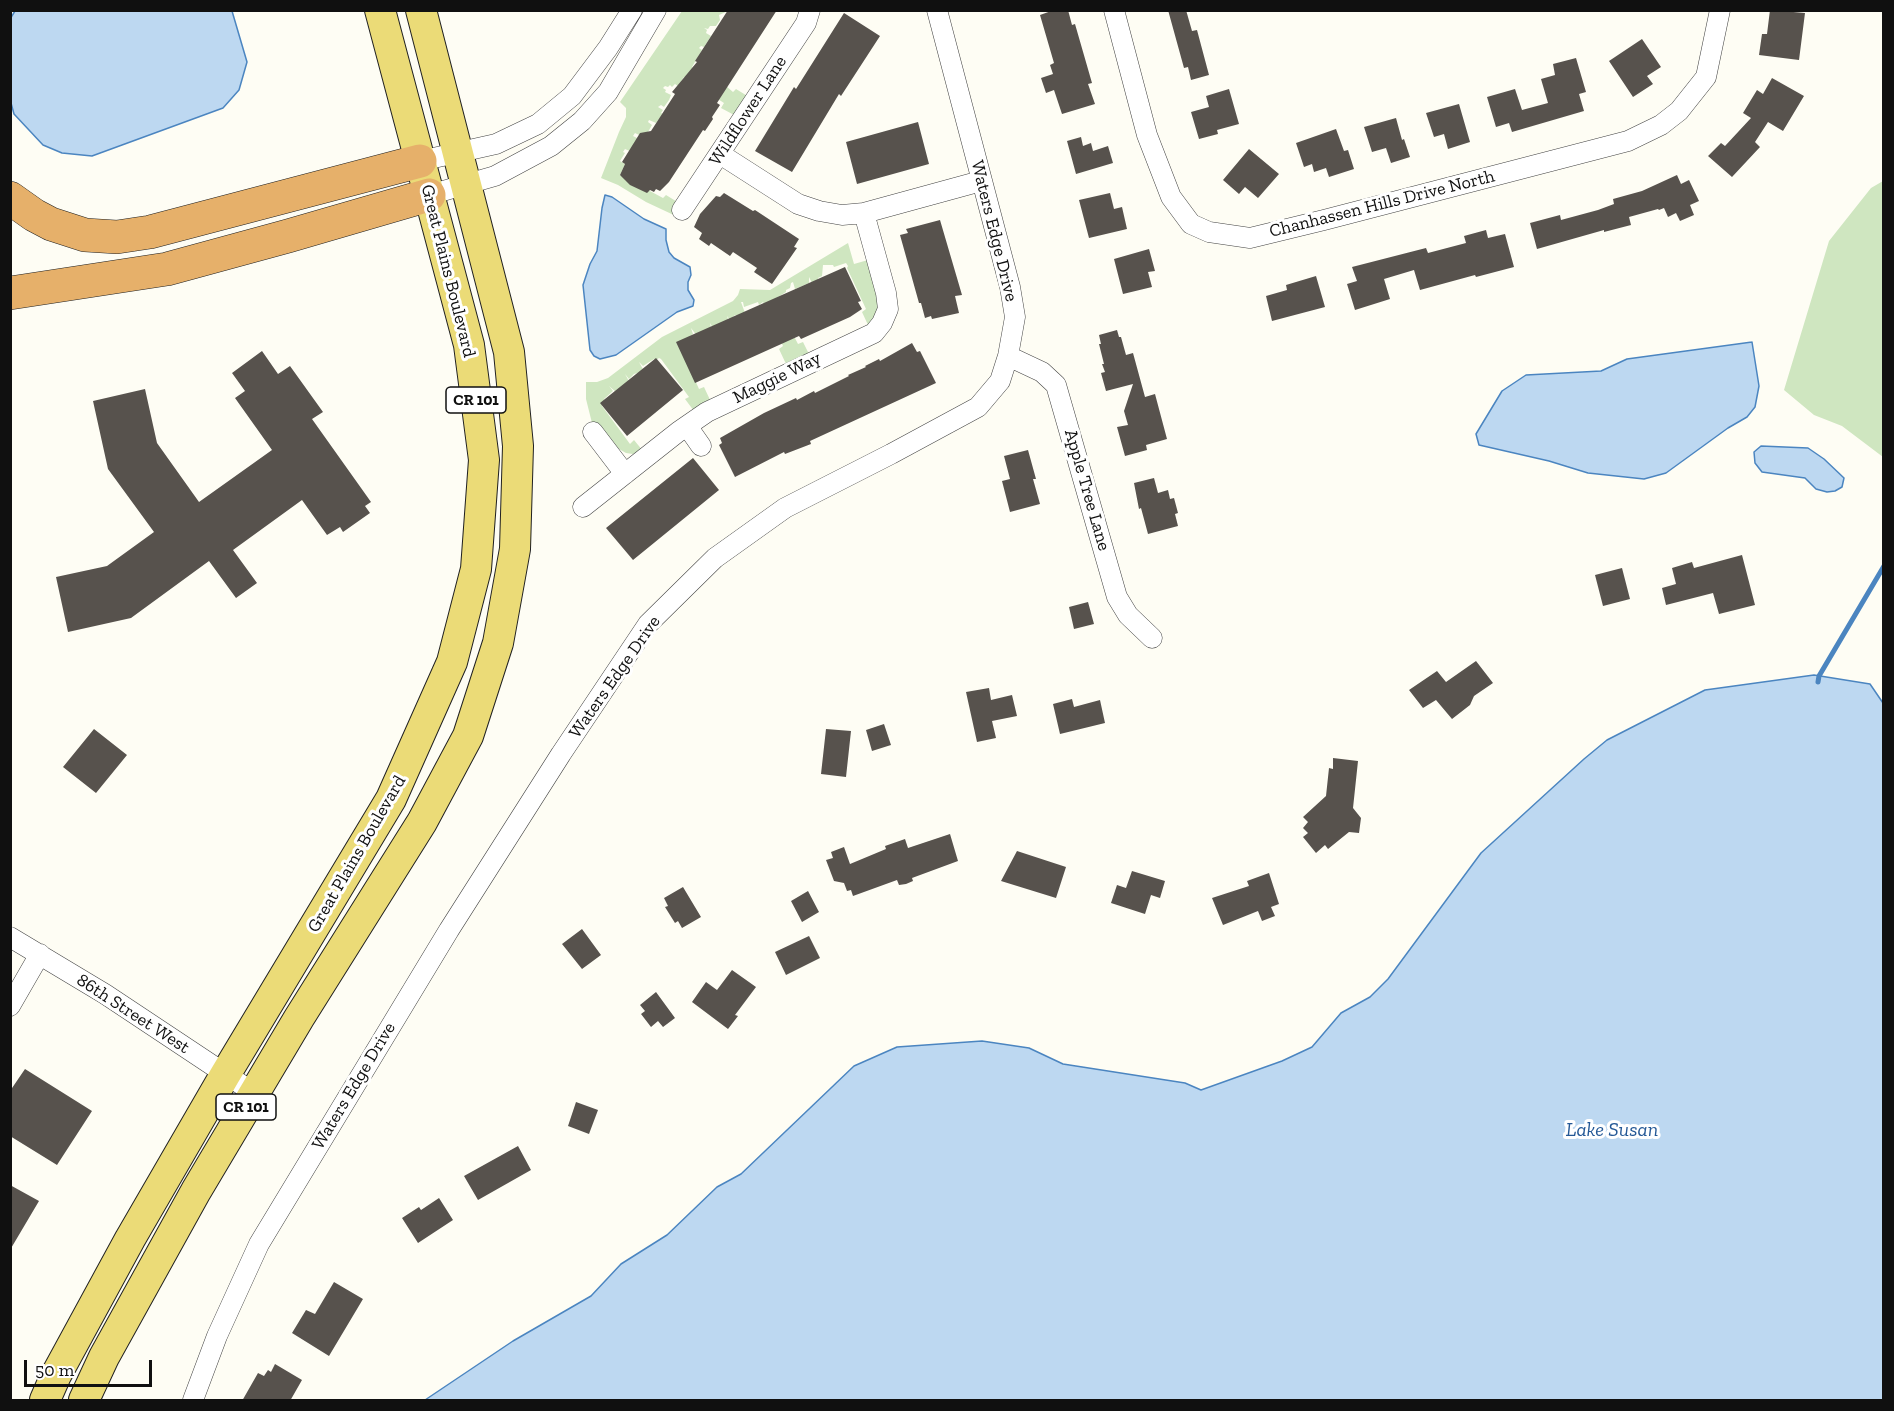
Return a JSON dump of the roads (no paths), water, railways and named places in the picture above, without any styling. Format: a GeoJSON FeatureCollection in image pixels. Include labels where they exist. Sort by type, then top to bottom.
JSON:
{"type":"FeatureCollection","features":[{"type":"Feature","properties":{"kind":"highway"},"geometry":{"type":"LineString","coordinates":[[10,198],[51,224],[85,235],[117,237],[150,232],[420,161]]}},
{"type":"Feature","properties":{"kind":"highway"},"geometry":{"type":"LineString","coordinates":[[10,293],[167,269],[429,195]]}},
{"type":"Feature","properties":{"kind":"main road","name":"Great Plains Boulevard"},"geometry":{"type":"LineString","coordinates":[[45,1401],[56,1375],[130,1239],[225,1075],[398,787],[452,662],[476,570],[484,460],[469,345],[380,10]]}},
{"type":"Feature","properties":{"kind":"main road","name":"Great Plains Boulevard"},"geometry":{"type":"LineString","coordinates":[[84,1401],[104,1357],[190,1201],[299,1018],[422,822],[468,736],[498,644],[515,549],[519,446],[510,352],[422,10]]}},
{"type":"Feature","properties":{"kind":"street"},"geometry":{"type":"LineString","coordinates":[[420,161],[496,144],[538,124],[572,96],[608,48],[632,10]]}},
{"type":"Feature","properties":{"kind":"street"},"geometry":{"type":"LineString","coordinates":[[429,195],[495,176],[551,146],[582,121],[608,92],[656,10]]}},
{"type":"Feature","properties":{"kind":"street","name":"Wildflower Lane"},"geometry":{"type":"LineString","coordinates":[[682,210],[806,23],[810,10]]}},
{"type":"Feature","properties":{"kind":"street","name":"Waters Edge Drive"},"geometry":{"type":"LineString","coordinates":[[193,1401],[217,1336],[259,1244],[449,930],[561,754],[648,624],[715,558],[785,508],[978,407],[1000,381],[1008,356],[1015,317],[1010,287],[937,10]]}},
{"type":"Feature","properties":{"kind":"street","name":"Chanhassen Hills Drive North"},"geometry":{"type":"LineString","coordinates":[[1114,10],[1147,135],[1171,197],[1191,224],[1209,232],[1250,238],[1628,141],[1661,126],[1679,111],[1706,77],[1720,10]]}},
{"type":"Feature","properties":{"kind":"street"},"geometry":{"type":"LineString","coordinates":[[720,154],[798,204],[842,215],[864,213],[981,181]]}},
{"type":"Feature","properties":{"kind":"street","name":"Maggie Way"},"geometry":{"type":"LineString","coordinates":[[583,507],[707,412],[874,333],[888,309],[886,293],[864,213]]}},
{"type":"Feature","properties":{"kind":"street","name":"Apple Tree Lane"},"geometry":{"type":"LineString","coordinates":[[1008,356],[1042,372],[1056,385],[1117,597],[1128,615],[1152,638]]}},
{"type":"Feature","properties":{"kind":"street"},"geometry":{"type":"LineString","coordinates":[[687,426],[701,446]]}},
{"type":"Feature","properties":{"kind":"street"},"geometry":{"type":"LineString","coordinates":[[593,432],[626,474]]}},
{"type":"Feature","properties":{"kind":"street","name":"86th Street West"},"geometry":{"type":"LineString","coordinates":[[10,937],[105,994],[254,1093]]}},
{"type":"Feature","properties":{"kind":"street"},"geometry":{"type":"LineString","coordinates":[[10,1006],[40,954]]}},
{"type":"Feature","properties":{"kind":"water"},"geometry":{"type":"Polygon","coordinates":[[[15,11],[232,11],[247,62],[239,90],[223,108],[92,156],[62,153],[43,145],[14,114],[11,103],[10,19],[15,11]]]}},
{"type":"Feature","properties":{"kind":"water"},"geometry":{"type":"Polygon","coordinates":[[[605,195],[612,197],[644,219],[666,229],[669,252],[674,258],[690,267],[688,290],[694,300],[693,306],[677,312],[616,355],[600,359],[590,350],[583,285],[597,251],[605,195]]]}},
{"type":"Feature","properties":{"kind":"water"},"geometry":{"type":"Polygon","coordinates":[[[1752,342],[1759,386],[1755,407],[1747,417],[1666,473],[1644,479],[1588,473],[1549,461],[1479,445],[1476,434],[1502,391],[1526,375],[1601,371],[1627,359],[1752,342]]]}},
{"type":"Feature","properties":{"kind":"water"},"geometry":{"type":"Polygon","coordinates":[[[1761,446],[1808,448],[1844,478],[1842,487],[1827,492],[1816,489],[1805,478],[1762,472],[1755,463],[1754,452],[1761,446]]]}},
{"type":"Feature","properties":{"kind":"water","name":"Lake Susan"},"geometry":{"type":"Polygon","coordinates":[[[1814,675],[1870,684],[1883,703],[1883,1400],[425,1400],[513,1341],[591,1296],[621,1264],[667,1235],[717,1187],[741,1174],[854,1066],[897,1047],[982,1041],[1029,1048],[1063,1064],[1185,1083],[1201,1090],[1282,1061],[1312,1047],[1341,1013],[1370,997],[1388,979],[1481,853],[1607,740],[1705,690],[1814,675]]]}},
{"type":"Feature","properties":{"kind":"waterway"},"geometry":{"type":"LineString","coordinates":[[1818,682],[1819,676],[1884,566]]}}]}
